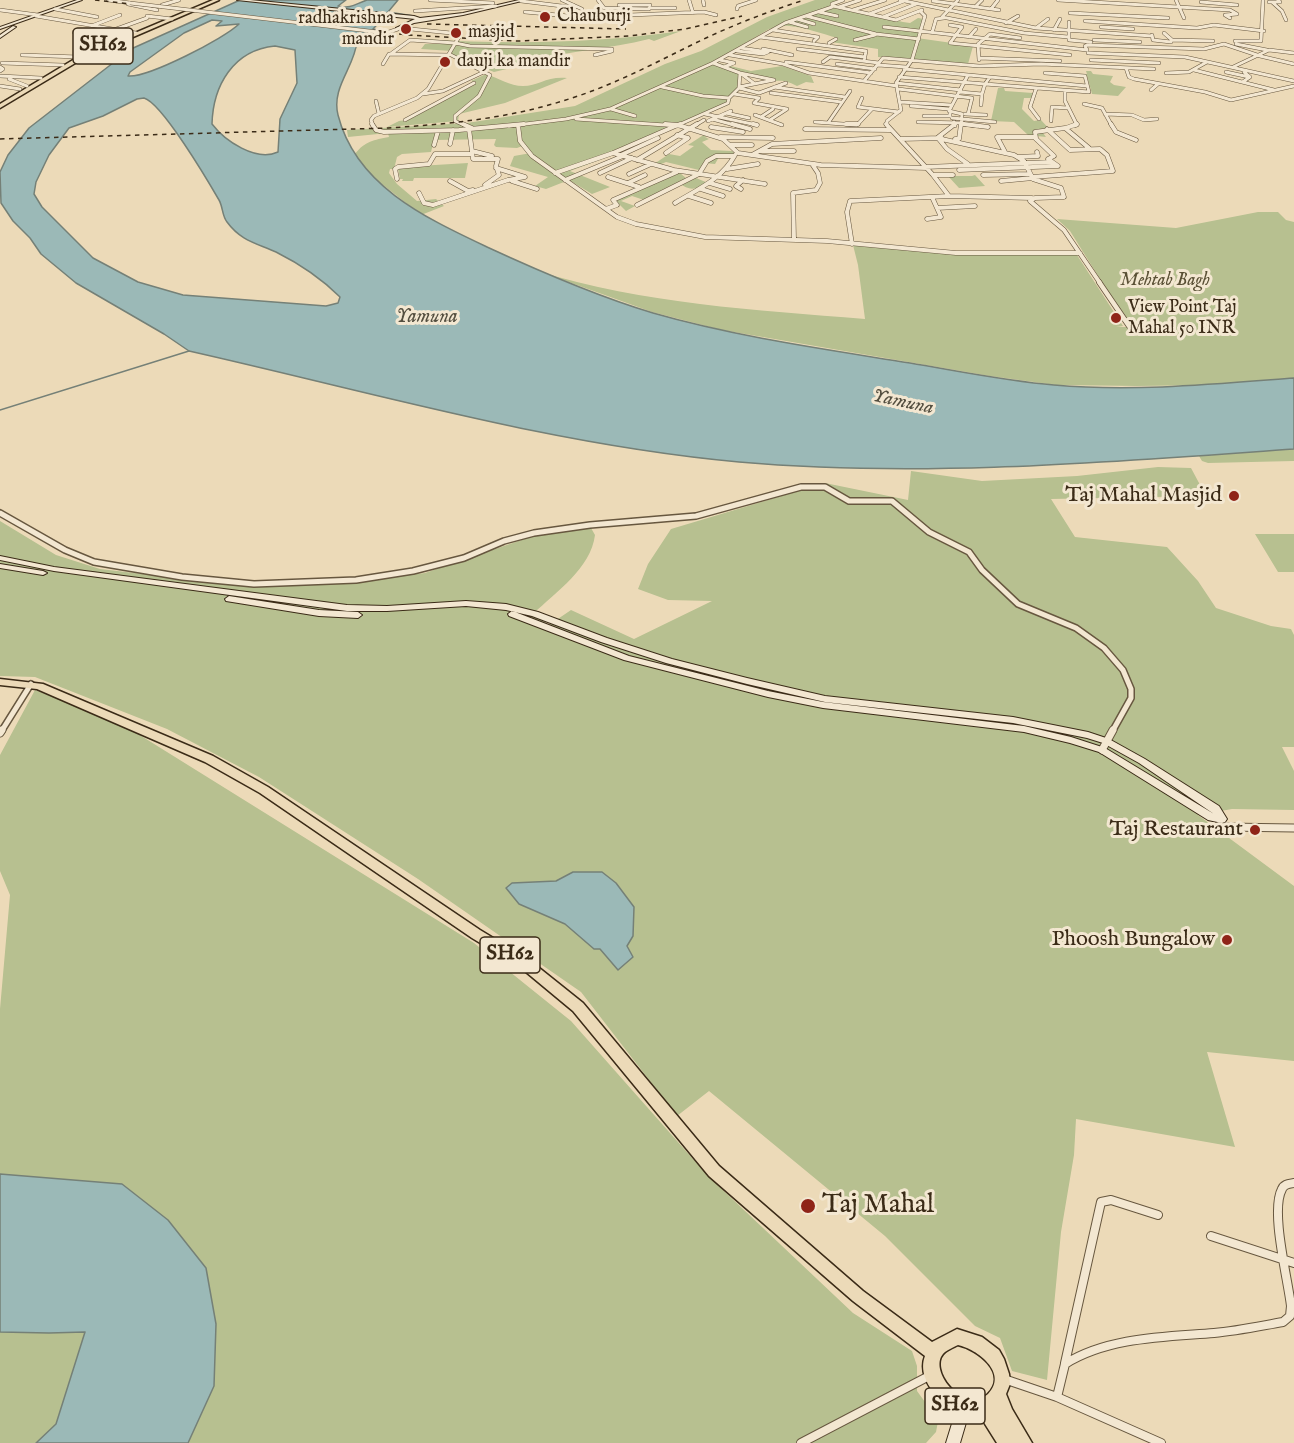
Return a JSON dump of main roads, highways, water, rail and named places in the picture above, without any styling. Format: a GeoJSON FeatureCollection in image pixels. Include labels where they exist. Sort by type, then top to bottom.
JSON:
{"type":"FeatureCollection","features":[{"type":"Feature","properties":{"kind":"main road","name":"SH62"},"geometry":{"type":"LineString","coordinates":[[0,104],[20,89],[63,64],[212,0]]}},
{"type":"Feature","properties":{"kind":"main road","name":"SH62"},"geometry":{"type":"LineString","coordinates":[[0,104],[80,58],[217,0]]}},
{"type":"Feature","properties":{"kind":"main road","name":"SH62"},"geometry":{"type":"LineString","coordinates":[[0,682],[31,684],[93,708],[209,759],[264,790],[476,934],[524,963],[578,1007],[714,1171],[858,1296],[934,1353]]}},
{"type":"Feature","properties":{"kind":"main road","name":"SH62"},"geometry":{"type":"LineString","coordinates":[[998,1394],[984,1408],[963,1409],[955,1406],[940,1393],[932,1374],[934,1353],[947,1340],[957,1337],[977,1341],[996,1360],[1001,1377],[998,1394],[1005,1414],[1024,1443]]}},
{"type":"Feature","properties":{"kind":"main road","name":"SH62"},"geometry":{"type":"LineString","coordinates":[[984,1408],[1007,1443]]}},
{"type":"Feature","properties":{"kind":"water","name":"Yamuna"},"geometry":{"type":"Polygon","coordinates":[[[240,0],[346,0],[338,6],[347,7],[367,0],[398,0],[388,12],[414,16],[387,14],[373,29],[387,32],[371,31],[357,41],[352,60],[340,86],[338,115],[347,140],[360,162],[377,180],[396,197],[464,236],[548,274],[653,313],[716,329],[813,347],[1000,378],[1084,387],[1174,386],[1294,378],[1294,449],[1086,463],[947,468],[877,469],[739,462],[669,454],[531,430],[462,416],[189,351],[76,283],[41,254],[1,203],[0,172],[8,155],[29,128],[131,49],[240,0]],[[212,20],[184,33],[130,72],[128,76],[152,71],[186,56],[239,24],[216,26],[222,21],[212,20]],[[275,46],[260,49],[237,62],[228,72],[216,96],[212,124],[225,137],[242,148],[260,154],[269,154],[278,152],[280,119],[297,83],[295,50],[275,46]],[[144,98],[137,99],[103,116],[69,128],[49,155],[36,182],[34,194],[42,207],[93,258],[138,282],[183,295],[326,306],[338,303],[340,297],[310,272],[276,252],[255,244],[232,228],[225,220],[213,190],[173,127],[152,103],[144,98]]]}},
{"type":"Feature","properties":{"kind":"water"},"geometry":{"type":"Polygon","coordinates":[[[573,872],[602,872],[616,883],[634,907],[633,936],[627,946],[633,957],[618,970],[600,949],[594,949],[565,924],[519,904],[506,888],[512,883],[556,881],[573,872]]]}},
{"type":"Feature","properties":{"kind":"water"},"geometry":{"type":"Polygon","coordinates":[[[0,1174],[122,1184],[168,1220],[206,1268],[216,1324],[214,1386],[188,1443],[36,1443],[56,1424],[85,1332],[0,1332],[0,1174]]]}},
{"type":"Feature","properties":{"kind":"waterway"},"geometry":{"type":"LineString","coordinates":[[0,410],[189,351]]}},
{"type":"Feature","properties":{"kind":"railway"},"geometry":{"type":"LineString","coordinates":[[95,0],[407,35],[518,41],[629,36],[685,29],[742,16]]}},
{"type":"Feature","properties":{"kind":"railway"},"geometry":{"type":"LineString","coordinates":[[0,139],[388,128],[458,122],[504,115],[527,111],[589,92],[730,27],[804,0]]}},
{"type":"Feature","properties":{"kind":"railway"},"geometry":{"type":"LineString","coordinates":[[427,24],[626,29]]}},
{"type":"Feature","properties":{"kind":"place","name":"Chauburji"},"geometry":{"type":"Point","coordinates":[545,17]}},
{"type":"Feature","properties":{"kind":"place","name":"radhakrishna mandir"},"geometry":{"type":"Point","coordinates":[406,29]}},
{"type":"Feature","properties":{"kind":"place","name":"masjid"},"geometry":{"type":"Point","coordinates":[456,33]}},
{"type":"Feature","properties":{"kind":"place","name":"dauji ka mandir"},"geometry":{"type":"Point","coordinates":[445,62]}},
{"type":"Feature","properties":{"kind":"place","name":"View Point Taj Mahal 50 INR"},"geometry":{"type":"Point","coordinates":[1116,318]}},
{"type":"Feature","properties":{"kind":"place","name":"Taj Mahal Masjid"},"geometry":{"type":"Point","coordinates":[1234,496]}},
{"type":"Feature","properties":{"kind":"place","name":"Taj Restaurant"},"geometry":{"type":"Point","coordinates":[1255,830]}},
{"type":"Feature","properties":{"kind":"place","name":"Phoosh Bungalow"},"geometry":{"type":"Point","coordinates":[1227,940]}},
{"type":"Feature","properties":{"kind":"place","name":"Taj Mahal"},"geometry":{"type":"Point","coordinates":[808,1206]}},
{"type":"Feature","properties":{"kind":"park label","name":"Mehtab Bagh"},"geometry":{"type":"Point","coordinates":[1165,281]}}]}
